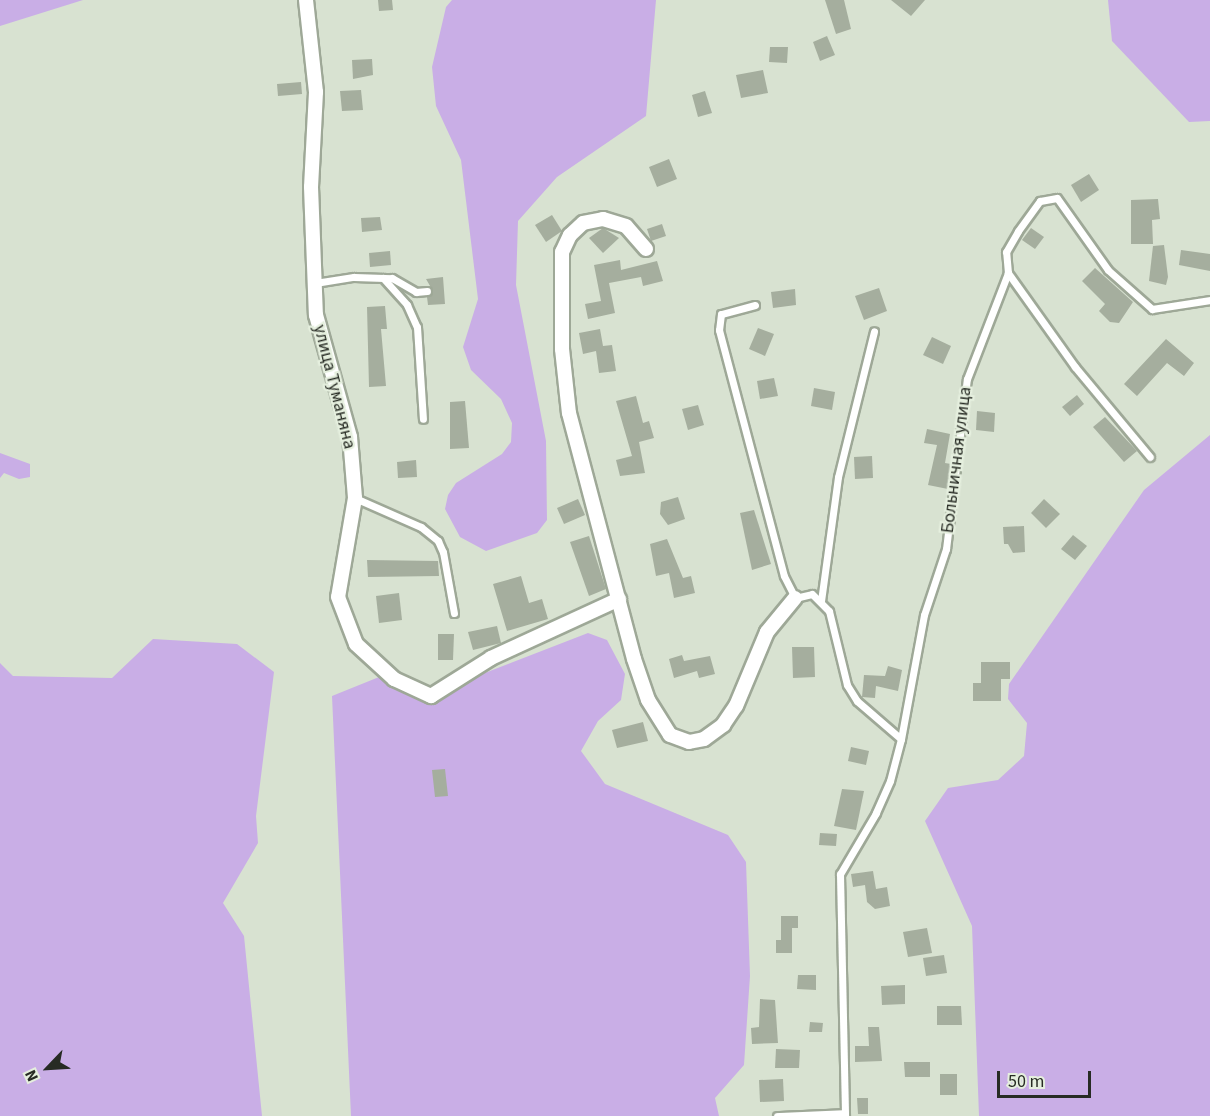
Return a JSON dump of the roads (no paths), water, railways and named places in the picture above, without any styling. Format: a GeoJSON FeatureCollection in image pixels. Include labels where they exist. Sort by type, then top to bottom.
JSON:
{"type":"FeatureCollection","features":[{"type":"Feature","properties":{"kind":"street","name":"улица Туманяна"},"geometry":{"type":"LineString","coordinates":[[306,0],[316,92],[311,187],[316,315],[350,437],[355,498],[338,581],[342,614],[363,652],[378,667],[417,693],[431,696],[491,658],[619,599]]}},
{"type":"Feature","properties":{"kind":"street"},"geometry":{"type":"LineString","coordinates":[[646,249],[626,226],[603,219],[583,223],[570,235],[562,252],[562,349],[569,413],[619,599],[648,700],[670,735],[689,742],[704,739],[723,725],[736,706],[766,632],[795,598]]}},
{"type":"Feature","properties":{"kind":"lane","name":"Больничная улица"},"geometry":{"type":"LineString","coordinates":[[845,1115],[840,874],[876,813],[890,781],[901,739],[924,615],[946,549],[962,402],[1008,273],[1006,252],[1040,201],[1057,198],[1108,270],[1152,309],[1210,300]]}},
{"type":"Feature","properties":{"kind":"lane"},"geometry":{"type":"LineString","coordinates":[[1008,273],[1075,367],[1150,457]]}},
{"type":"Feature","properties":{"kind":"lane"},"geometry":{"type":"LineString","coordinates":[[383,278],[407,305],[417,327],[423,419]]}},
{"type":"Feature","properties":{"kind":"lane"},"geometry":{"type":"LineString","coordinates":[[315,283],[392,278],[416,292],[427,291]]}},
{"type":"Feature","properties":{"kind":"lane"},"geometry":{"type":"LineString","coordinates":[[755,305],[722,314],[719,330],[784,576],[795,598],[812,594],[829,611],[847,685],[857,701],[901,739]]}},
{"type":"Feature","properties":{"kind":"lane"},"geometry":{"type":"LineString","coordinates":[[821,601],[838,477],[874,331]]}},
{"type":"Feature","properties":{"kind":"lane"},"geometry":{"type":"LineString","coordinates":[[355,498],[421,527],[438,541],[454,613]]}},
{"type":"Feature","properties":{"kind":"lane"},"geometry":{"type":"LineString","coordinates":[[777,1116],[845,1115]]}}]}
